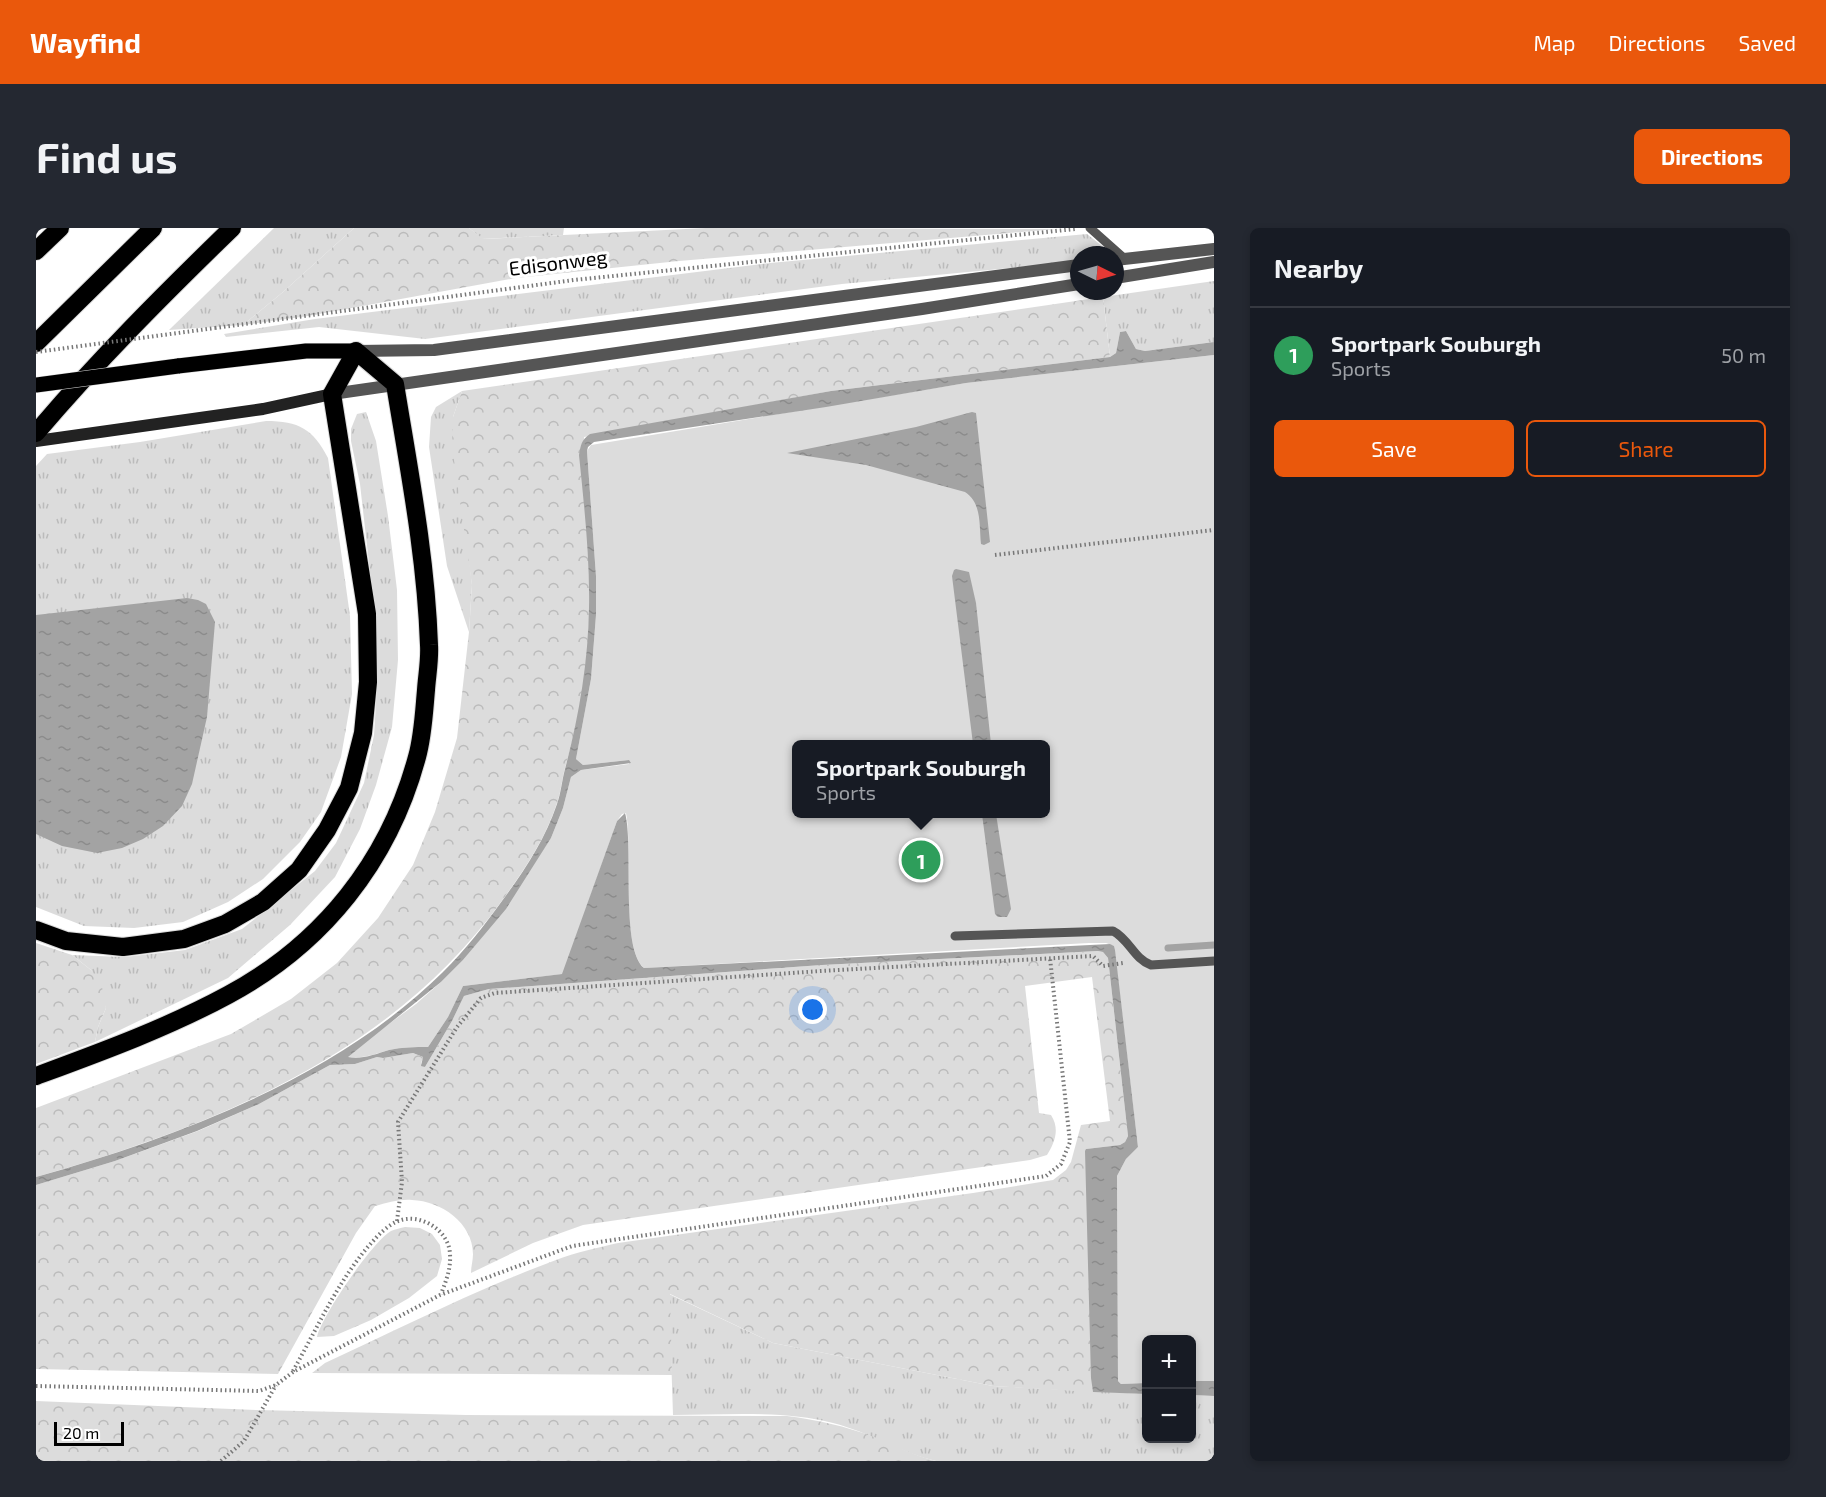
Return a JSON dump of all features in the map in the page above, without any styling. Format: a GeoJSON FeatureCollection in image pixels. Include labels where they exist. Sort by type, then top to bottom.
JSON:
{"type":"FeatureCollection","features":[{"type":"Feature","properties":{"kind":"highway"},"geometry":{"type":"LineString","coordinates":[[36,251],[60,228]]}},
{"type":"Feature","properties":{"kind":"highway"},"geometry":{"type":"LineString","coordinates":[[36,343],[153,228]]}},
{"type":"Feature","properties":{"kind":"highway"},"geometry":{"type":"LineString","coordinates":[[36,433],[181,277],[232,228]]}},
{"type":"Feature","properties":{"kind":"highway"},"geometry":{"type":"LineString","coordinates":[[36,930],[66,941],[123,947],[184,939],[225,924],[263,902],[299,870],[327,830],[349,788],[363,733],[368,682],[367,614],[332,394],[356,351],[395,384],[422,560],[429,647],[424,715],[417,756],[405,795],[367,872],[344,903],[286,957],[228,995],[154,1030],[36,1076]]}},
{"type":"Feature","properties":{"kind":"highway"},"geometry":{"type":"LineString","coordinates":[[36,427],[59,406]]}},
{"type":"Feature","properties":{"kind":"main road"},"geometry":{"type":"LineString","coordinates":[[36,385],[306,351],[356,351]]}},
{"type":"Feature","properties":{"kind":"main road"},"geometry":{"type":"LineString","coordinates":[[36,441],[263,409],[332,394]]}},
{"type":"Feature","properties":{"kind":"street"},"geometry":{"type":"LineString","coordinates":[[1124,260],[1214,249]]}},
{"type":"Feature","properties":{"kind":"street"},"geometry":{"type":"LineString","coordinates":[[1124,277],[1214,262]]}},
{"type":"Feature","properties":{"kind":"street"},"geometry":{"type":"LineString","coordinates":[[356,351],[434,350],[1070,266]]}},
{"type":"Feature","properties":{"kind":"street"},"geometry":{"type":"LineString","coordinates":[[332,394],[1070,285]]}},
{"type":"Feature","properties":{"kind":"lane"},"geometry":{"type":"LineString","coordinates":[[1088,228],[1106,246]]}},
{"type":"Feature","properties":{"kind":"lane"},"geometry":{"type":"LineString","coordinates":[[955,936],[1113,931],[1120,935],[1144,962],[1151,964],[1214,961]]}},
{"type":"Feature","properties":{"kind":"path","name":"Edisonweg"},"geometry":{"type":"LineString","coordinates":[[36,352],[574,280],[1088,228]]}},
{"type":"Feature","properties":{"kind":"path"},"geometry":{"type":"LineString","coordinates":[[995,555],[1214,530]]}},
{"type":"Feature","properties":{"kind":"path"},"geometry":{"type":"LineString","coordinates":[[397,1221],[402,1182],[398,1122],[457,1027],[481,998],[495,993],[820,970],[1050,958],[1093,956],[1103,966],[1122,963]]}},
{"type":"Feature","properties":{"kind":"path"},"geometry":{"type":"LineString","coordinates":[[36,1386],[259,1391],[276,1385],[293,1372],[440,1295],[572,1246],[1046,1176],[1061,1164],[1070,1142],[1050,958]]}},
{"type":"Feature","properties":{"kind":"path"},"geometry":{"type":"LineString","coordinates":[[293,1372],[346,1276],[375,1238],[397,1221],[417,1219],[435,1226],[446,1239],[450,1252],[450,1273],[440,1295]]}},
{"type":"Feature","properties":{"kind":"path"},"geometry":{"type":"LineString","coordinates":[[221,1461],[244,1441],[276,1385]]}},
{"type":"Feature","properties":{"kind":"green space"},"geometry":{"type":"Polygon","coordinates":[[[274,228],[354,228],[243,325],[169,330],[274,228]]]}},
{"type":"Feature","properties":{"kind":"green space"},"geometry":{"type":"Polygon","coordinates":[[[354,228],[469,228],[483,239],[706,228],[1056,229],[679,261],[516,278],[308,316],[243,325],[354,228]]]}},
{"type":"Feature","properties":{"kind":"green space"},"geometry":{"type":"Polygon","coordinates":[[[469,228],[564,228],[563,235],[482,239],[469,228]]]}},
{"type":"Feature","properties":{"kind":"green space"},"geometry":{"type":"Polygon","coordinates":[[[1087,234],[1102,246],[1070,246],[1070,262],[842,284],[425,339],[319,327],[226,337],[224,334],[315,319],[770,263],[1087,234]]]}},
{"type":"Feature","properties":{"kind":"green space"},"geometry":{"type":"Polygon","coordinates":[[[1214,281],[1214,342],[1145,351],[1136,349],[1126,331],[1120,332],[1116,353],[1110,357],[1103,300],[1124,300],[1124,294],[1214,281]]]}},
{"type":"Feature","properties":{"kind":"green space"},"geometry":{"type":"Polygon","coordinates":[[[1083,300],[1103,300],[1110,357],[831,391],[584,437],[589,605],[581,701],[560,794],[552,817],[533,855],[501,902],[456,956],[406,1002],[352,1043],[293,1078],[232,1108],[168,1134],[36,1177],[36,1108],[231,1034],[291,999],[337,963],[378,918],[413,865],[435,812],[457,738],[469,632],[472,585],[452,446],[453,417],[462,391],[1083,300]]]}},
{"type":"Feature","properties":{"kind":"green space"},"geometry":{"type":"Polygon","coordinates":[[[1214,355],[1214,1381],[1196,1381],[1196,1335],[1142,1335],[1142,1383],[1121,1384],[1118,1381],[1117,1176],[1126,1159],[1138,1147],[1114,946],[1106,943],[644,968],[637,957],[632,940],[626,813],[622,814],[617,821],[563,974],[463,986],[448,1017],[428,1047],[399,1048],[364,1057],[348,1057],[348,1054],[416,1004],[441,982],[486,932],[551,838],[563,808],[571,777],[581,770],[629,764],[629,760],[583,765],[576,759],[591,679],[596,615],[596,576],[587,451],[591,445],[966,383],[1214,355]]]}},
{"type":"Feature","properties":{"kind":"green space"},"geometry":{"type":"Polygon","coordinates":[[[462,391],[453,417],[472,585],[469,632],[447,566],[429,447],[431,417],[436,407],[462,391]]]}},
{"type":"Feature","properties":{"kind":"green space"},"geometry":{"type":"Polygon","coordinates":[[[366,412],[376,441],[388,516],[397,590],[398,660],[392,727],[376,785],[360,829],[335,877],[290,925],[228,978],[95,1042],[106,1008],[91,970],[72,955],[125,957],[185,950],[242,929],[315,871],[336,843],[364,783],[374,735],[377,686],[376,625],[360,484],[351,441],[351,429],[357,414],[366,412]]]}},
{"type":"Feature","properties":{"kind":"green space"},"geometry":{"type":"Polygon","coordinates":[[[266,421],[288,423],[304,429],[317,440],[328,458],[350,616],[352,694],[341,757],[321,812],[300,842],[263,879],[228,902],[183,922],[134,928],[84,926],[36,907],[36,466],[47,454],[140,442],[266,421]]]}},
{"type":"Feature","properties":{"kind":"green space"},"geometry":{"type":"Polygon","coordinates":[[[36,943],[72,955],[91,970],[102,987],[106,1008],[95,1042],[36,1064],[36,943]]]}},
{"type":"Feature","properties":{"kind":"green space"},"geometry":{"type":"Polygon","coordinates":[[[1103,952],[1108,958],[1128,1136],[1120,1145],[1086,1149],[1093,1392],[993,1386],[773,1343],[670,1294],[672,1375],[312,1373],[325,1363],[468,1296],[527,1271],[587,1250],[618,1243],[1053,1180],[1066,1170],[1071,1162],[1081,1125],[1110,1121],[1092,977],[1025,986],[1039,1113],[1051,1115],[1056,1130],[1047,1155],[1030,1160],[583,1225],[533,1243],[471,1273],[472,1243],[468,1233],[453,1216],[434,1204],[423,1201],[393,1202],[375,1206],[356,1233],[278,1374],[36,1369],[36,1185],[115,1161],[198,1131],[259,1104],[330,1065],[355,1064],[377,1057],[413,1053],[423,1057],[421,1064],[425,1067],[464,996],[489,989],[822,965],[1103,952]]]}},
{"type":"Feature","properties":{"kind":"green space"},"geometry":{"type":"Polygon","coordinates":[[[405,1227],[420,1228],[432,1234],[440,1245],[442,1259],[437,1276],[409,1298],[371,1320],[334,1336],[317,1337],[337,1297],[372,1249],[391,1231],[405,1227]]]}},
{"type":"Feature","properties":{"kind":"green space"},"geometry":{"type":"Polygon","coordinates":[[[669,1294],[773,1343],[993,1386],[1142,1394],[1142,1443],[1196,1443],[1196,1395],[1214,1396],[1214,1461],[936,1461],[846,1427],[814,1419],[753,1414],[673,1415],[669,1294]]]}},
{"type":"Feature","properties":{"kind":"green space"},"geometry":{"type":"Polygon","coordinates":[[[36,1401],[257,1410],[466,1415],[787,1416],[853,1430],[936,1461],[36,1461],[36,1401]]]}},
{"type":"Feature","properties":{"kind":"water"},"geometry":{"type":"Polygon","coordinates":[[[1126,331],[1136,349],[1145,351],[1214,342],[1214,355],[966,383],[594,442],[588,447],[596,576],[596,615],[591,679],[576,759],[583,765],[629,760],[631,763],[581,770],[571,777],[563,808],[551,838],[506,909],[463,960],[441,982],[348,1057],[363,1057],[399,1048],[428,1047],[448,1017],[463,986],[562,974],[617,821],[625,813],[632,940],[637,957],[644,968],[1110,944],[1115,950],[1138,1147],[1126,1159],[1117,1176],[1118,1381],[1121,1384],[1142,1383],[1142,1394],[1093,1392],[1091,1378],[1085,1151],[1086,1149],[1120,1145],[1128,1136],[1108,958],[1103,952],[1098,951],[822,965],[489,989],[464,996],[425,1067],[421,1066],[423,1057],[413,1053],[377,1057],[355,1064],[330,1065],[259,1104],[197,1131],[115,1161],[36,1185],[36,1177],[199,1123],[305,1073],[354,1043],[401,1010],[451,964],[495,910],[533,855],[552,817],[560,795],[578,709],[587,649],[589,589],[579,455],[582,443],[587,436],[831,391],[1110,357],[1116,353],[1120,332],[1126,331]]]}},
{"type":"Feature","properties":{"kind":"water"},"geometry":{"type":"Polygon","coordinates":[[[972,412],[976,413],[990,542],[984,545],[981,544],[977,508],[965,492],[866,465],[787,453],[916,427],[972,412]]]}},
{"type":"Feature","properties":{"kind":"water"},"geometry":{"type":"Polygon","coordinates":[[[954,570],[969,572],[976,603],[991,740],[972,740],[952,576],[954,570]]]}},
{"type":"Feature","properties":{"kind":"water"},"geometry":{"type":"Polygon","coordinates":[[[187,598],[206,604],[215,622],[207,717],[192,784],[182,806],[163,826],[143,839],[122,848],[97,853],[62,846],[36,834],[36,615],[187,598]]]}},
{"type":"Feature","properties":{"kind":"water"},"geometry":{"type":"Polygon","coordinates":[[[983,818],[997,818],[1011,909],[1007,917],[998,917],[995,914],[983,818]]]}},
{"type":"Feature","properties":{"kind":"water"},"geometry":{"type":"Polygon","coordinates":[[[1196,1381],[1214,1381],[1214,1396],[1196,1395],[1196,1381]]]}},
{"type":"Feature","properties":{"kind":"waterway"},"geometry":{"type":"LineString","coordinates":[[1168,948],[1214,945]]}},
{"type":"Feature","properties":{"kind":"place","name":"Sportpark Souburgh"},"geometry":{"type":"Point","coordinates":[921,860]}}]}
